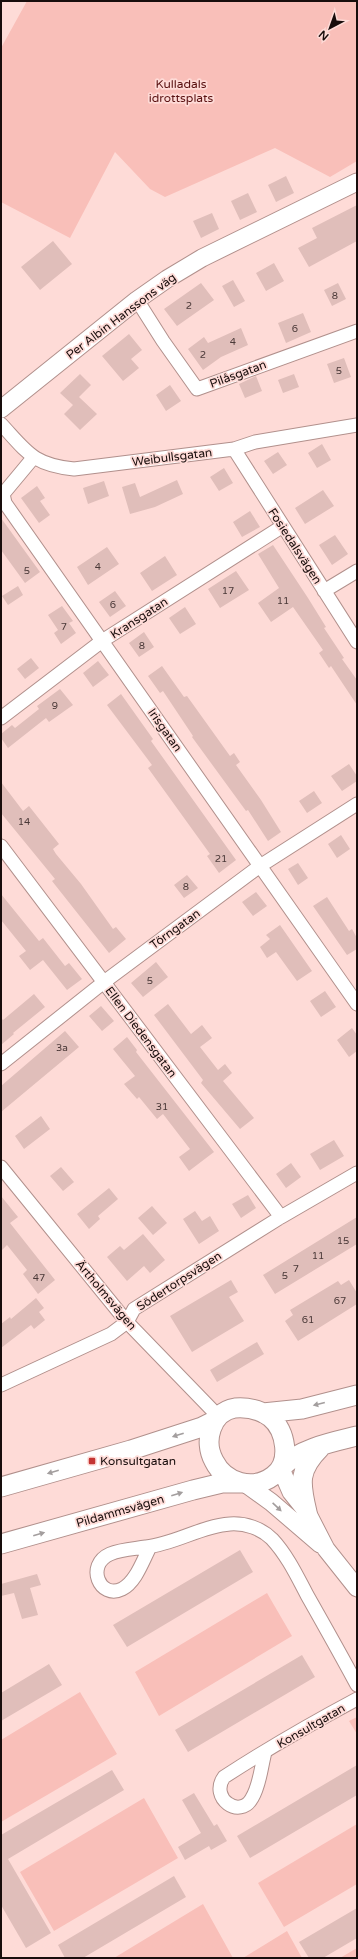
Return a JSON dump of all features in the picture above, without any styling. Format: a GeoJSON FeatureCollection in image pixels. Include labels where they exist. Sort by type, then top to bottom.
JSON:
{"type":"FeatureCollection","features":[{"type":"Feature","properties":{"kind":"main road"},"geometry":{"type":"LineString","coordinates":[[263,1413],[302,1409],[357,1395]]}},
{"type":"Feature","properties":{"kind":"main road"},"geometry":{"type":"LineString","coordinates":[[1,1487],[131,1450],[202,1427],[222,1412],[235,1408],[250,1408],[271,1418],[280,1431],[285,1456],[282,1467]]}},
{"type":"Feature","properties":{"kind":"main road"},"geometry":{"type":"LineString","coordinates":[[216,1418],[210,1438],[213,1460],[224,1474],[243,1484],[266,1481],[299,1455],[357,1436]]}},
{"type":"Feature","properties":{"kind":"main road"},"geometry":{"type":"LineString","coordinates":[[307,1512],[301,1490],[302,1474],[308,1461],[321,1447]]}},
{"type":"Feature","properties":{"kind":"main road","name":"Pildammsvägen"},"geometry":{"type":"LineString","coordinates":[[1,1544],[193,1490],[222,1484],[243,1484]]}},
{"type":"Feature","properties":{"kind":"street","name":"Per Albin Hanssons väg"},"geometry":{"type":"LineString","coordinates":[[1,409],[137,300],[167,279],[202,258],[357,182]]}},
{"type":"Feature","properties":{"kind":"street","name":"Pilåsgatan"},"geometry":{"type":"LineString","coordinates":[[137,300],[163,341],[197,389],[357,331]]}},
{"type":"Feature","properties":{"kind":"street","name":"Weibullsgatan"},"geometry":{"type":"LineString","coordinates":[[1,424],[33,458],[53,467],[74,469],[234,449],[255,442],[357,425]]}},
{"type":"Feature","properties":{"kind":"street","name":"Fosiedalsvägen"},"geometry":{"type":"LineString","coordinates":[[234,449],[357,642]]}},
{"type":"Feature","properties":{"kind":"street","name":"Irisgatan"},"geometry":{"type":"LineString","coordinates":[[33,458],[3,494],[5,503],[357,1004]]}},
{"type":"Feature","properties":{"kind":"street","name":"Kransgatan"},"geometry":{"type":"LineString","coordinates":[[1,718],[102,641],[283,526]]}},
{"type":"Feature","properties":{"kind":"street"},"geometry":{"type":"LineString","coordinates":[[324,591],[357,571]]}},
{"type":"Feature","properties":{"kind":"street","name":"Törngatan"},"geometry":{"type":"LineString","coordinates":[[1,1064],[104,982],[260,866],[357,804]]}},
{"type":"Feature","properties":{"kind":"street","name":"Ellen Diedensgatan"},"geometry":{"type":"LineString","coordinates":[[1,846],[281,1217]]}},
{"type":"Feature","properties":{"kind":"street","name":"Ärtholmsvägen"},"geometry":{"type":"LineString","coordinates":[[1,1167],[126,1322],[216,1418]]}},
{"type":"Feature","properties":{"kind":"street","name":"Södertorpsvägen"},"geometry":{"type":"LineString","coordinates":[[1,1385],[111,1334],[126,1322],[134,1309],[281,1217],[357,1173]]}},
{"type":"Feature","properties":{"kind":"street"},"geometry":{"type":"LineString","coordinates":[[282,1467],[291,1492],[307,1512],[326,1549]]}},
{"type":"Feature","properties":{"kind":"street"},"geometry":{"type":"LineString","coordinates":[[243,1484],[271,1502],[326,1549],[357,1588]]}},
{"type":"Feature","properties":{"kind":"street"},"geometry":{"type":"LineString","coordinates":[[150,1547],[218,1526],[241,1525],[262,1531],[272,1539],[290,1565],[357,1685]]}},
{"type":"Feature","properties":{"kind":"street","name":"Konsultgatan"},"geometry":{"type":"LineString","coordinates":[[265,1752],[357,1699]]}},
{"type":"Feature","properties":{"kind":"green space","name":"Kulladals idrottsplats"},"geometry":{"type":"Polygon","coordinates":[[[27,1],[357,1],[357,161],[330,177],[275,148],[165,197],[150,189],[115,152],[70,238],[1,202],[1,48],[27,1]]]}},
{"type":"Feature","properties":{"kind":"green space"},"geometry":{"type":"Polygon","coordinates":[[[267,1593],[292,1636],[159,1716],[135,1672],[267,1593]]]}},
{"type":"Feature","properties":{"kind":"green space"},"geometry":{"type":"Polygon","coordinates":[[[80,1692],[117,1754],[1,1822],[1,1740],[80,1692]]]}},
{"type":"Feature","properties":{"kind":"green space"},"geometry":{"type":"Polygon","coordinates":[[[357,1717],[357,1734],[349,1721],[357,1717]]]}},
{"type":"Feature","properties":{"kind":"green space"},"geometry":{"type":"Polygon","coordinates":[[[144,1798],[178,1858],[54,1931],[20,1872],[144,1798]]]}},
{"type":"Feature","properties":{"kind":"green space"},"geometry":{"type":"Polygon","coordinates":[[[357,1824],[357,1884],[284,1927],[258,1883],[357,1824]]]}},
{"type":"Feature","properties":{"kind":"green space"},"geometry":{"type":"Polygon","coordinates":[[[203,1904],[233,1958],[114,1958],[203,1904]]]}},
{"type":"Feature","properties":{"kind":"green space"},"geometry":{"type":"Polygon","coordinates":[[[287,1931],[302,1958],[243,1958],[287,1931]]]}},
{"type":"Feature","properties":{"kind":"green space"},"geometry":{"type":"Polygon","coordinates":[[[357,1948],[357,1958],[340,1958],[357,1948]]]}},
{"type":"Feature","properties":{"kind":"building"},"geometry":{"type":"Polygon","coordinates":[[[286,176],[294,193],[276,202],[268,185],[286,176]]]}},
{"type":"Feature","properties":{"kind":"building"},"geometry":{"type":"Polygon","coordinates":[[[248,193],[257,212],[240,220],[231,201],[248,193]]]}},
{"type":"Feature","properties":{"kind":"building"},"geometry":{"type":"Polygon","coordinates":[[[357,205],[357,241],[309,267],[298,248],[317,238],[312,228],[357,205]]]}},
{"type":"Feature","properties":{"kind":"building"},"geometry":{"type":"Polygon","coordinates":[[[212,213],[219,229],[201,238],[193,221],[212,213]]]}},
{"type":"Feature","properties":{"kind":"building"},"geometry":{"type":"Polygon","coordinates":[[[53,241],[72,264],[40,290],[21,267],[53,241]]]}},
{"type":"Feature","properties":{"kind":"building"},"geometry":{"type":"Polygon","coordinates":[[[274,263],[284,281],[266,291],[256,273],[274,263]]]}},
{"type":"Feature","properties":{"kind":"building"},"geometry":{"type":"Polygon","coordinates":[[[233,280],[245,301],[234,307],[222,286],[233,280]]]}},
{"type":"Feature","properties":{"kind":"building"},"geometry":{"type":"Polygon","coordinates":[[[201,283],[214,300],[177,326],[164,309],[201,283]]]}},
{"type":"Feature","properties":{"kind":"building"},"geometry":{"type":"Polygon","coordinates":[[[338,283],[346,299],[332,306],[324,290],[338,283]]]}},
{"type":"Feature","properties":{"kind":"building"},"geometry":{"type":"Polygon","coordinates":[[[303,313],[311,332],[286,343],[278,323],[303,313]]]}},
{"type":"Feature","properties":{"kind":"building"},"geometry":{"type":"Polygon","coordinates":[[[241,328],[248,345],[221,357],[203,370],[188,349],[204,337],[208,343],[241,328]]]}},
{"type":"Feature","properties":{"kind":"building"},"geometry":{"type":"Polygon","coordinates":[[[129,334],[142,350],[131,359],[139,368],[123,381],[102,356],[129,334]]]}},
{"type":"Feature","properties":{"kind":"building"},"geometry":{"type":"Polygon","coordinates":[[[344,358],[351,377],[334,383],[327,364],[344,358]]]}},
{"type":"Feature","properties":{"kind":"building"},"geometry":{"type":"Polygon","coordinates":[[[80,374],[91,385],[79,397],[97,414],[80,430],[64,414],[73,405],[60,393],[80,374]]]}},
{"type":"Feature","properties":{"kind":"building"},"geometry":{"type":"Polygon","coordinates":[[[294,374],[299,387],[283,393],[278,380],[294,374]]]}},
{"type":"Feature","properties":{"kind":"building"},"geometry":{"type":"Polygon","coordinates":[[[256,376],[262,391],[245,398],[239,384],[256,376]]]}},
{"type":"Feature","properties":{"kind":"building"},"geometry":{"type":"Polygon","coordinates":[[[170,385],[181,401],[166,411],[156,395],[170,385]]]}},
{"type":"Feature","properties":{"kind":"building"},"geometry":{"type":"Polygon","coordinates":[[[322,444],[331,460],[317,468],[308,453],[322,444]]]}},
{"type":"Feature","properties":{"kind":"building"},"geometry":{"type":"Polygon","coordinates":[[[278,452],[287,465],[273,474],[264,461],[278,452]]]}},
{"type":"Feature","properties":{"kind":"building"},"geometry":{"type":"Polygon","coordinates":[[[224,468],[233,483],[219,491],[210,477],[224,468]]]}},
{"type":"Feature","properties":{"kind":"building"},"geometry":{"type":"Polygon","coordinates":[[[177,480],[183,494],[155,507],[130,514],[122,487],[135,483],[140,497],[177,480]]]}},
{"type":"Feature","properties":{"kind":"building"},"geometry":{"type":"Polygon","coordinates":[[[104,481],[109,496],[88,504],[83,488],[104,481]]]}},
{"type":"Feature","properties":{"kind":"building"},"geometry":{"type":"Polygon","coordinates":[[[37,486],[45,498],[40,501],[50,515],[39,523],[21,498],[37,486]]]}},
{"type":"Feature","properties":{"kind":"building"},"geometry":{"type":"Polygon","coordinates":[[[323,490],[334,506],[305,524],[295,508],[323,490]]]}},
{"type":"Feature","properties":{"kind":"building"},"geometry":{"type":"Polygon","coordinates":[[[250,511],[260,527],[242,537],[233,522],[250,511]]]}},
{"type":"Feature","properties":{"kind":"building"},"geometry":{"type":"Polygon","coordinates":[[[1,518],[40,572],[25,583],[1,550],[1,518]]]}},
{"type":"Feature","properties":{"kind":"building"},"geometry":{"type":"Polygon","coordinates":[[[335,535],[348,554],[332,565],[319,545],[335,535]]]}},
{"type":"Feature","properties":{"kind":"building"},"geometry":{"type":"Polygon","coordinates":[[[273,545],[308,598],[326,627],[324,628],[344,658],[342,659],[357,680],[357,705],[331,666],[329,668],[319,653],[323,650],[293,607],[271,622],[258,603],[279,588],[258,554],[273,545]]]}},
{"type":"Feature","properties":{"kind":"building"},"geometry":{"type":"Polygon","coordinates":[[[107,547],[119,564],[88,585],[77,567],[107,547]]]}},
{"type":"Feature","properties":{"kind":"building"},"geometry":{"type":"Polygon","coordinates":[[[165,556],[177,575],[152,591],[140,573],[165,556]]]}},
{"type":"Feature","properties":{"kind":"building"},"geometry":{"type":"Polygon","coordinates":[[[236,571],[249,590],[220,608],[208,589],[236,571]]]}},
{"type":"Feature","properties":{"kind":"building"},"geometry":{"type":"Polygon","coordinates":[[[18,586],[23,595],[8,605],[2,596],[18,586]]]}},
{"type":"Feature","properties":{"kind":"building"},"geometry":{"type":"Polygon","coordinates":[[[115,591],[126,606],[110,617],[99,602],[115,591]]]}},
{"type":"Feature","properties":{"kind":"building"},"geometry":{"type":"Polygon","coordinates":[[[62,606],[73,621],[69,623],[76,633],[61,644],[54,633],[58,630],[48,615],[62,606]]]}},
{"type":"Feature","properties":{"kind":"building"},"geometry":{"type":"Polygon","coordinates":[[[185,607],[196,624],[180,634],[169,618],[185,607]]]}},
{"type":"Feature","properties":{"kind":"building"},"geometry":{"type":"Polygon","coordinates":[[[144,632],[154,647],[139,657],[129,643],[144,632]]]}},
{"type":"Feature","properties":{"kind":"building"},"geometry":{"type":"Polygon","coordinates":[[[31,658],[39,668],[25,679],[17,669],[31,658]]]}},
{"type":"Feature","properties":{"kind":"building"},"geometry":{"type":"Polygon","coordinates":[[[98,661],[109,675],[93,687],[83,673],[98,661]]]}},
{"type":"Feature","properties":{"kind":"building"},"geometry":{"type":"Polygon","coordinates":[[[162,666],[184,697],[187,696],[230,756],[234,753],[240,762],[236,765],[261,800],[281,832],[268,841],[248,810],[246,811],[192,737],[193,736],[163,691],[160,693],[148,676],[162,666]]]}},
{"type":"Feature","properties":{"kind":"building"},"geometry":{"type":"Polygon","coordinates":[[[60,689],[73,705],[49,722],[46,718],[8,748],[1,738],[1,734],[12,725],[15,728],[39,709],[37,706],[60,689]]]}},
{"type":"Feature","properties":{"kind":"building"},"geometry":{"type":"Polygon","coordinates":[[[121,694],[153,739],[151,741],[236,860],[219,873],[207,856],[210,854],[148,768],[152,765],[107,705],[121,694]]]}},
{"type":"Feature","properties":{"kind":"building"},"geometry":{"type":"Polygon","coordinates":[[[349,764],[357,776],[357,781],[342,791],[331,776],[349,764]]]}},
{"type":"Feature","properties":{"kind":"building"},"geometry":{"type":"Polygon","coordinates":[[[1,782],[23,811],[29,806],[59,844],[53,849],[56,854],[81,884],[113,929],[116,927],[126,939],[109,953],[52,881],[55,879],[1,813],[1,782]]]}},
{"type":"Feature","properties":{"kind":"building"},"geometry":{"type":"Polygon","coordinates":[[[314,791],[322,803],[307,813],[299,801],[314,791]]]}},
{"type":"Feature","properties":{"kind":"building"},"geometry":{"type":"Polygon","coordinates":[[[341,835],[350,849],[337,858],[328,844],[341,835]]]}},
{"type":"Feature","properties":{"kind":"building"},"geometry":{"type":"Polygon","coordinates":[[[298,863],[308,878],[298,885],[288,869],[298,863]]]}},
{"type":"Feature","properties":{"kind":"building"},"geometry":{"type":"Polygon","coordinates":[[[187,875],[198,888],[184,898],[174,885],[187,875]]]}},
{"type":"Feature","properties":{"kind":"building"},"geometry":{"type":"Polygon","coordinates":[[[256,892],[267,906],[253,916],[242,902],[256,892]]]}},
{"type":"Feature","properties":{"kind":"building"},"geometry":{"type":"Polygon","coordinates":[[[1,894],[39,941],[43,938],[65,966],[69,963],[82,979],[67,990],[43,960],[30,970],[19,956],[26,951],[1,920],[1,894]]]}},
{"type":"Feature","properties":{"kind":"building"},"geometry":{"type":"Polygon","coordinates":[[[327,897],[349,931],[352,929],[357,938],[357,949],[347,955],[313,906],[327,897]]]}},
{"type":"Feature","properties":{"kind":"building"},"geometry":{"type":"Polygon","coordinates":[[[280,925],[312,971],[297,981],[276,952],[267,958],[260,947],[270,939],[266,935],[280,925]]]}},
{"type":"Feature","properties":{"kind":"building"},"geometry":{"type":"Polygon","coordinates":[[[156,962],[168,977],[143,997],[131,983],[156,962]]]}},
{"type":"Feature","properties":{"kind":"building"},"geometry":{"type":"Polygon","coordinates":[[[325,991],[336,1007],[321,1017],[310,1001],[325,991]]]}},
{"type":"Feature","properties":{"kind":"building"},"geometry":{"type":"Polygon","coordinates":[[[34,994],[45,1007],[13,1033],[14,1034],[1,1045],[1,1018],[3,1020],[34,994]]]}},
{"type":"Feature","properties":{"kind":"building"},"geometry":{"type":"Polygon","coordinates":[[[168,1004],[191,1034],[202,1025],[212,1038],[200,1047],[218,1070],[225,1064],[232,1073],[223,1081],[254,1118],[240,1129],[201,1083],[203,1080],[154,1015],[168,1004]]]}},
{"type":"Feature","properties":{"kind":"building"},"geometry":{"type":"Polygon","coordinates":[[[101,1006],[114,1021],[102,1031],[89,1016],[101,1006]]]}},
{"type":"Feature","properties":{"kind":"building"},"geometry":{"type":"Polygon","coordinates":[[[352,1028],[357,1035],[357,1051],[349,1057],[337,1040],[352,1028]]]}},
{"type":"Feature","properties":{"kind":"building"},"geometry":{"type":"Polygon","coordinates":[[[65,1031],[79,1047],[1,1112],[1,1086],[65,1031]]]}},
{"type":"Feature","properties":{"kind":"building"},"geometry":{"type":"Polygon","coordinates":[[[127,1037],[137,1050],[136,1052],[214,1152],[189,1171],[179,1157],[190,1149],[163,1114],[157,1119],[139,1097],[137,1099],[124,1084],[135,1076],[113,1049],[127,1037]]]}},
{"type":"Feature","properties":{"kind":"building"},"geometry":{"type":"Polygon","coordinates":[[[41,1116],[50,1129],[24,1149],[15,1136],[41,1116]]]}},
{"type":"Feature","properties":{"kind":"building"},"geometry":{"type":"Polygon","coordinates":[[[334,1140],[344,1156],[320,1170],[310,1154],[334,1140]]]}},
{"type":"Feature","properties":{"kind":"building"},"geometry":{"type":"Polygon","coordinates":[[[291,1163],[301,1177],[286,1188],[276,1174],[291,1163]]]}},
{"type":"Feature","properties":{"kind":"building"},"geometry":{"type":"Polygon","coordinates":[[[61,1167],[74,1182],[63,1191],[50,1176],[61,1167]]]}},
{"type":"Feature","properties":{"kind":"building"},"geometry":{"type":"Polygon","coordinates":[[[109,1188],[118,1199],[98,1216],[100,1219],[89,1229],[77,1214],[109,1188]]]}},
{"type":"Feature","properties":{"kind":"building"},"geometry":{"type":"Polygon","coordinates":[[[248,1195],[256,1208],[241,1218],[232,1204],[248,1195]]]}},
{"type":"Feature","properties":{"kind":"building"},"geometry":{"type":"Polygon","coordinates":[[[1,1196],[18,1217],[10,1223],[55,1280],[38,1294],[23,1274],[27,1270],[7,1245],[1,1251],[1,1196]]]}},
{"type":"Feature","properties":{"kind":"building"},"geometry":{"type":"Polygon","coordinates":[[[152,1206],[167,1223],[153,1235],[138,1218],[152,1206]]]}},
{"type":"Feature","properties":{"kind":"building"},"geometry":{"type":"Polygon","coordinates":[[[195,1211],[202,1221],[210,1216],[219,1231],[199,1244],[183,1219],[195,1211]]]}},
{"type":"Feature","properties":{"kind":"building"},"geometry":{"type":"Polygon","coordinates":[[[357,1217],[357,1244],[275,1294],[263,1275],[357,1217]]]}},
{"type":"Feature","properties":{"kind":"building"},"geometry":{"type":"Polygon","coordinates":[[[143,1234],[165,1260],[150,1273],[144,1266],[127,1281],[107,1257],[120,1246],[124,1250],[143,1234]]]}},
{"type":"Feature","properties":{"kind":"building"},"geometry":{"type":"Polygon","coordinates":[[[231,1280],[238,1292],[229,1297],[244,1321],[192,1352],[170,1316],[231,1280]]]}},
{"type":"Feature","properties":{"kind":"building"},"geometry":{"type":"Polygon","coordinates":[[[349,1280],[357,1293],[357,1304],[298,1341],[285,1321],[293,1315],[290,1310],[338,1281],[341,1285],[349,1280]]]}},
{"type":"Feature","properties":{"kind":"building"},"geometry":{"type":"Polygon","coordinates":[[[36,1298],[44,1308],[39,1312],[45,1320],[34,1329],[31,1325],[1,1348],[1,1324],[10,1317],[11,1319],[36,1298]]]}},
{"type":"Feature","properties":{"kind":"building"},"geometry":{"type":"Polygon","coordinates":[[[257,1342],[264,1354],[217,1382],[210,1370],[257,1342]]]}},
{"type":"Feature","properties":{"kind":"building"},"geometry":{"type":"Polygon","coordinates":[[[240,1550],[253,1572],[127,1647],[113,1625],[240,1550]]]}},
{"type":"Feature","properties":{"kind":"building"},"geometry":{"type":"Polygon","coordinates":[[[37,1574],[41,1585],[30,1588],[38,1615],[22,1619],[14,1593],[1,1596],[1,1584],[37,1574]]]}},
{"type":"Feature","properties":{"kind":"building"},"geometry":{"type":"Polygon","coordinates":[[[302,1655],[315,1677],[188,1752],[175,1730],[302,1655]]]}},
{"type":"Feature","properties":{"kind":"building"},"geometry":{"type":"Polygon","coordinates":[[[49,1664],[62,1685],[1,1721],[1,1693],[49,1664]]]}},
{"type":"Feature","properties":{"kind":"building"},"geometry":{"type":"Polygon","coordinates":[[[357,1765],[357,1795],[250,1858],[237,1836],[357,1765]]]}},
{"type":"Feature","properties":{"kind":"building"},"geometry":{"type":"Polygon","coordinates":[[[112,1770],[124,1790],[8,1859],[51,1933],[26,1948],[1,1905],[1,1835],[112,1770]]]}},
{"type":"Feature","properties":{"kind":"building"},"geometry":{"type":"Polygon","coordinates":[[[194,1793],[214,1826],[217,1824],[227,1841],[211,1850],[209,1846],[185,1860],[178,1847],[201,1833],[182,1800],[194,1793]]]}},
{"type":"Feature","properties":{"kind":"building"},"geometry":{"type":"Polygon","coordinates":[[[174,1876],[186,1897],[83,1958],[65,1958],[58,1945],[174,1876]]]}},
{"type":"Feature","properties":{"kind":"building"},"geometry":{"type":"Polygon","coordinates":[[[357,1908],[357,1938],[323,1958],[309,1958],[299,1942],[357,1908]]]}},
{"type":"Feature","properties":{"kind":"place","name":"Konsultgatan"},"geometry":{"type":"Point","coordinates":[92,1461]}}]}
